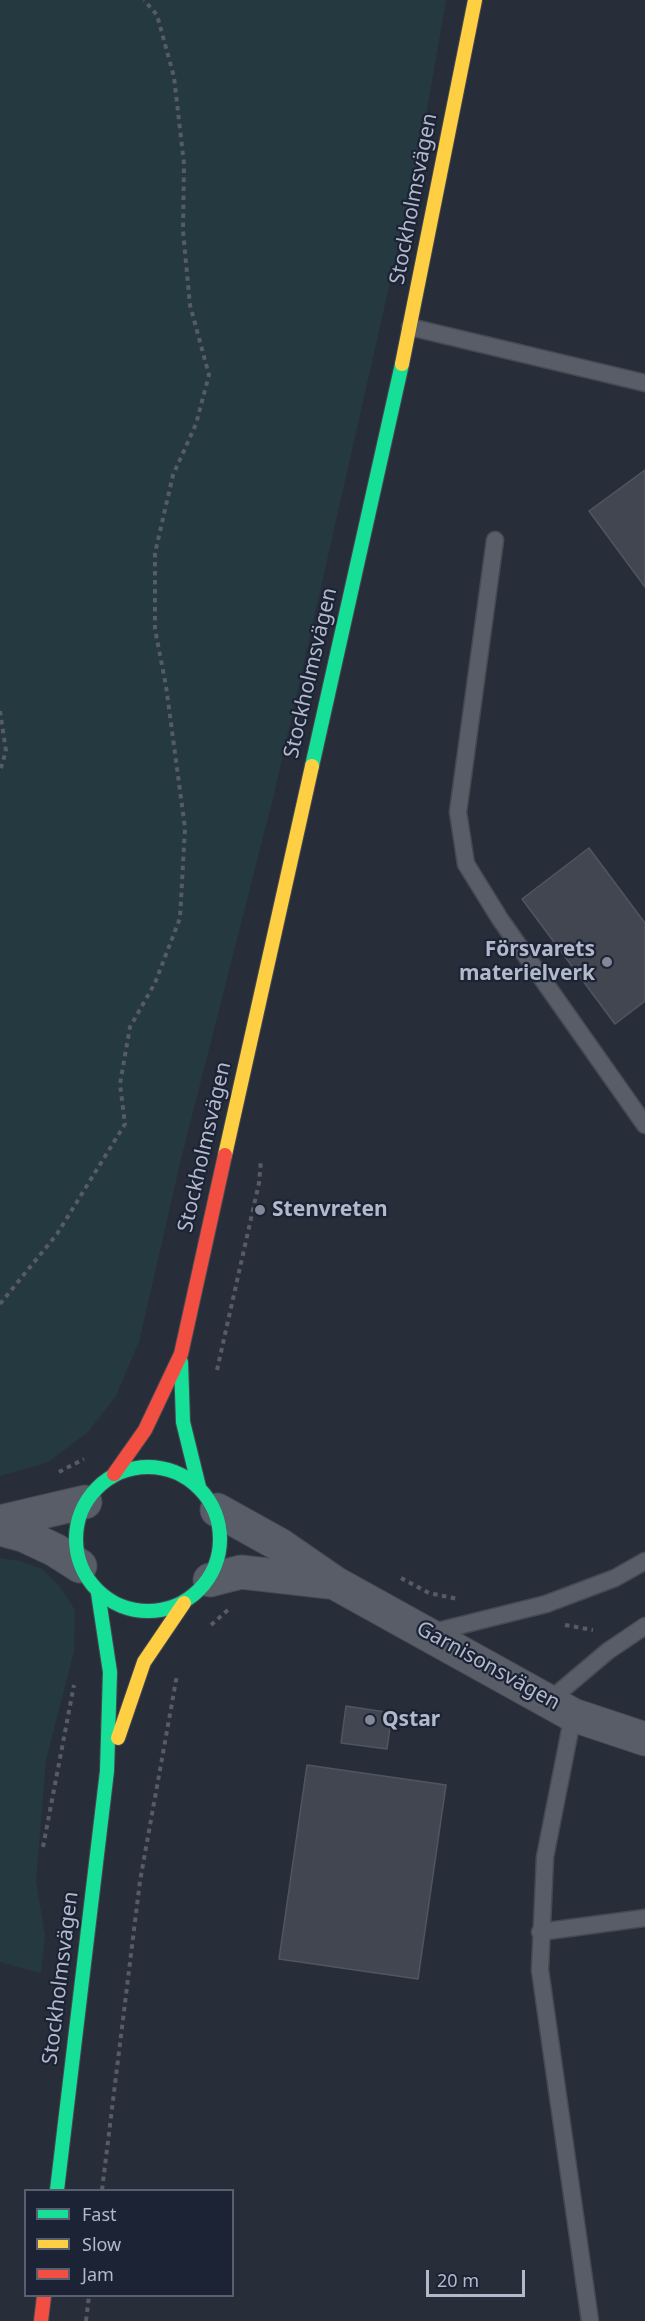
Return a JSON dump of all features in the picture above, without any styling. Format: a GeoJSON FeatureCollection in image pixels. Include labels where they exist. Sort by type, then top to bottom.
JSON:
{"type":"FeatureCollection","features":[{"type":"Feature","properties":{"kind":"main road","name":"Stockholmsvägen"},"geometry":{"type":"LineString","coordinates":[[114,1474],[145,1430],[181,1354],[410,327],[475,0]]}},
{"type":"Feature","properties":{"kind":"main road","name":"Stockholmsvägen"},"geometry":{"type":"LineString","coordinates":[[181,1354],[183,1422],[208,1498]]}},
{"type":"Feature","properties":{"kind":"main road"},"geometry":{"type":"LineString","coordinates":[[143,1466],[174,1470],[208,1498],[221,1549],[210,1580],[184,1603],[163,1612],[139,1612],[117,1606],[98,1593],[80,1566],[75,1533],[85,1502],[114,1474],[143,1466]]}},
{"type":"Feature","properties":{"kind":"main road","name":"Stockholmsvägen"},"geometry":{"type":"LineString","coordinates":[[57,2189],[107,1771],[110,1672],[98,1593]]}},
{"type":"Feature","properties":{"kind":"main road","name":"Stockholmsvägen"},"geometry":{"type":"LineString","coordinates":[[107,1771],[144,1662],[184,1603]]}},
{"type":"Feature","properties":{"kind":"main road"},"geometry":{"type":"LineString","coordinates":[[41,2321],[44,2297]]}},
{"type":"Feature","properties":{"kind":"street","name":"Garnisonsvägen"},"geometry":{"type":"LineString","coordinates":[[208,1498],[335,1583],[430,1633],[459,1653],[562,1707],[645,1739]]}},
{"type":"Feature","properties":{"kind":"street"},"geometry":{"type":"LineString","coordinates":[[0,1522],[85,1502]]}},
{"type":"Feature","properties":{"kind":"street"},"geometry":{"type":"LineString","coordinates":[[0,1529],[23,1535],[55,1550],[80,1566]]}},
{"type":"Feature","properties":{"kind":"street","name":"Garnisonsvägen"},"geometry":{"type":"LineString","coordinates":[[210,1580],[241,1572],[335,1583]]}},
{"type":"Feature","properties":{"kind":"lane"},"geometry":{"type":"LineString","coordinates":[[410,327],[645,383]]}},
{"type":"Feature","properties":{"kind":"lane"},"geometry":{"type":"LineString","coordinates":[[495,540],[458,813],[466,864],[500,919],[645,1125]]}},
{"type":"Feature","properties":{"kind":"lane"},"geometry":{"type":"LineString","coordinates":[[430,1633],[513,1612],[615,1578],[645,1560]]}},
{"type":"Feature","properties":{"kind":"lane"},"geometry":{"type":"LineString","coordinates":[[590,2321],[540,1970],[545,1857],[562,1707],[640,1629]]}},
{"type":"Feature","properties":{"kind":"lane"},"geometry":{"type":"LineString","coordinates":[[540,1932],[645,1918]]}},
{"type":"Feature","properties":{"kind":"path"},"geometry":{"type":"LineString","coordinates":[[0,1304],[57,1234],[125,1124],[120,1084],[130,1027],[155,983],[180,918],[185,828],[166,686],[155,629],[155,553],[173,476],[196,424],[209,375],[190,305],[183,231],[184,164],[174,77],[157,15],[144,0]]}},
{"type":"Feature","properties":{"kind":"path"},"geometry":{"type":"LineString","coordinates":[[0,711],[6,751],[0,771]]}},
{"type":"Feature","properties":{"kind":"path"},"geometry":{"type":"LineString","coordinates":[[215,1380],[259,1183],[261,1148]]}},
{"type":"Feature","properties":{"kind":"path"},"geometry":{"type":"LineString","coordinates":[[208,1627],[224,1616],[234,1602],[241,1572]]}},
{"type":"Feature","properties":{"kind":"path"},"geometry":{"type":"LineString","coordinates":[[399,1577],[429,1593],[460,1599]]}},
{"type":"Feature","properties":{"kind":"path"},"geometry":{"type":"LineString","coordinates":[[513,1612],[583,1629],[640,1629]]}},
{"type":"Feature","properties":{"kind":"path"},"geometry":{"type":"LineString","coordinates":[[102,2189],[140,1881],[178,1669]]}},
{"type":"Feature","properties":{"kind":"path"},"geometry":{"type":"LineString","coordinates":[[43,1847],[76,1674]]}},
{"type":"Feature","properties":{"kind":"path"},"geometry":{"type":"LineString","coordinates":[[86,2321],[89,2297]]}},
{"type":"Feature","properties":{"kind":"shaded area"},"geometry":{"type":"Polygon","coordinates":[[[0,0],[446,0],[420,150],[274,794],[181,1159],[139,1342],[116,1396],[88,1432],[48,1462],[0,1476],[0,0]]]}},
{"type":"Feature","properties":{"kind":"shaded area"},"geometry":{"type":"Polygon","coordinates":[[[0,1558],[20,1561],[42,1569],[60,1587],[75,1610],[74,1651],[46,1760],[36,1881],[45,1936],[41,1973],[0,1962],[0,1558]]]}},
{"type":"Feature","properties":{"kind":"building"},"geometry":{"type":"Polygon","coordinates":[[[645,470],[645,587],[589,511],[645,470]]]}},
{"type":"Feature","properties":{"kind":"building","name":"Försvarets materielverk"},"geometry":{"type":"Polygon","coordinates":[[[589,848],[645,923],[645,1001],[615,1024],[522,899],[589,848]]]}},
{"type":"Feature","properties":{"kind":"building"},"geometry":{"type":"Polygon","coordinates":[[[346,1706],[392,1713],[387,1749],[341,1743],[346,1706]]]}},
{"type":"Feature","properties":{"kind":"building"},"geometry":{"type":"Polygon","coordinates":[[[307,1765],[446,1785],[418,1979],[279,1959],[307,1765]]]}},
{"type":"Feature","properties":{"kind":"traffic: fast"},"geometry":{"type":"LineString","coordinates":[[312,766],[402,364]]}},
{"type":"Feature","properties":{"kind":"traffic: fast"},"geometry":{"type":"LineString","coordinates":[[181,1362],[183,1422],[199,1487]]}},
{"type":"Feature","properties":{"kind":"traffic: fast"},"geometry":{"type":"LineString","coordinates":[[148,1467],[176,1472],[199,1488],[215,1511],[220,1539],[215,1567],[199,1590],[176,1606],[148,1611],[120,1606],[97,1590],[81,1567],[76,1539],[81,1511],[97,1488],[120,1472],[148,1467]]}},
{"type":"Feature","properties":{"kind":"traffic: fast"},"geometry":{"type":"LineString","coordinates":[[57,2189],[107,1771],[110,1672],[98,1593]]}},
{"type":"Feature","properties":{"kind":"traffic: slow"},"geometry":{"type":"LineString","coordinates":[[402,364],[475,0]]}},
{"type":"Feature","properties":{"kind":"traffic: slow"},"geometry":{"type":"LineString","coordinates":[[225,1155],[312,766]]}},
{"type":"Feature","properties":{"kind":"traffic: slow"},"geometry":{"type":"LineString","coordinates":[[118,1738],[144,1662],[184,1603]]}},
{"type":"Feature","properties":{"kind":"traffic: jam"},"geometry":{"type":"LineString","coordinates":[[114,1474],[145,1430],[181,1354],[225,1155]]}},
{"type":"Feature","properties":{"kind":"traffic: jam"},"geometry":{"type":"LineString","coordinates":[[41,2321],[44,2297]]}},
{"type":"Feature","properties":{"kind":"place","name":"Försvarets materielverk"},"geometry":{"type":"Point","coordinates":[607,962]}},
{"type":"Feature","properties":{"kind":"place","name":"Stenvreten"},"geometry":{"type":"Point","coordinates":[260,1210]}},
{"type":"Feature","properties":{"kind":"place","name":"Qstar"},"geometry":{"type":"Point","coordinates":[370,1720]}}]}
